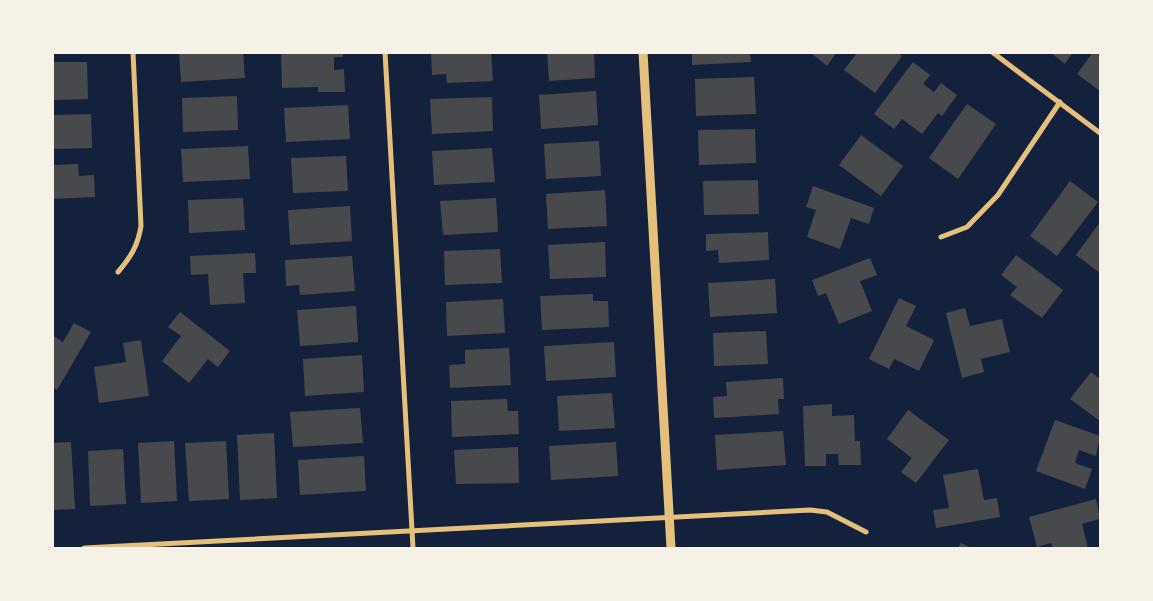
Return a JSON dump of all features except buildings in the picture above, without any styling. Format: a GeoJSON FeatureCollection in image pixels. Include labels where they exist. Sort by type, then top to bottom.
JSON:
{"type":"FeatureCollection","features":[{"type":"Feature","properties":{"kind":"street"},"geometry":{"type":"LineString","coordinates":[[118,272],[132,255],[139,241],[141,226],[133,52]]}},
{"type":"Feature","properties":{"kind":"street"},"geometry":{"type":"LineString","coordinates":[[385,52],[413,548]]}},
{"type":"Feature","properties":{"kind":"street"},"geometry":{"type":"LineString","coordinates":[[643,52],[671,548]]}},
{"type":"Feature","properties":{"kind":"street"},"geometry":{"type":"LineString","coordinates":[[992,52],[1100,133]]}},
{"type":"Feature","properties":{"kind":"street"},"geometry":{"type":"LineString","coordinates":[[941,237],[967,227],[998,194],[1060,102]]}},
{"type":"Feature","properties":{"kind":"street"},"geometry":{"type":"LineString","coordinates":[[84,548],[161,547],[810,510],[827,512],[866,532]]}}]}
